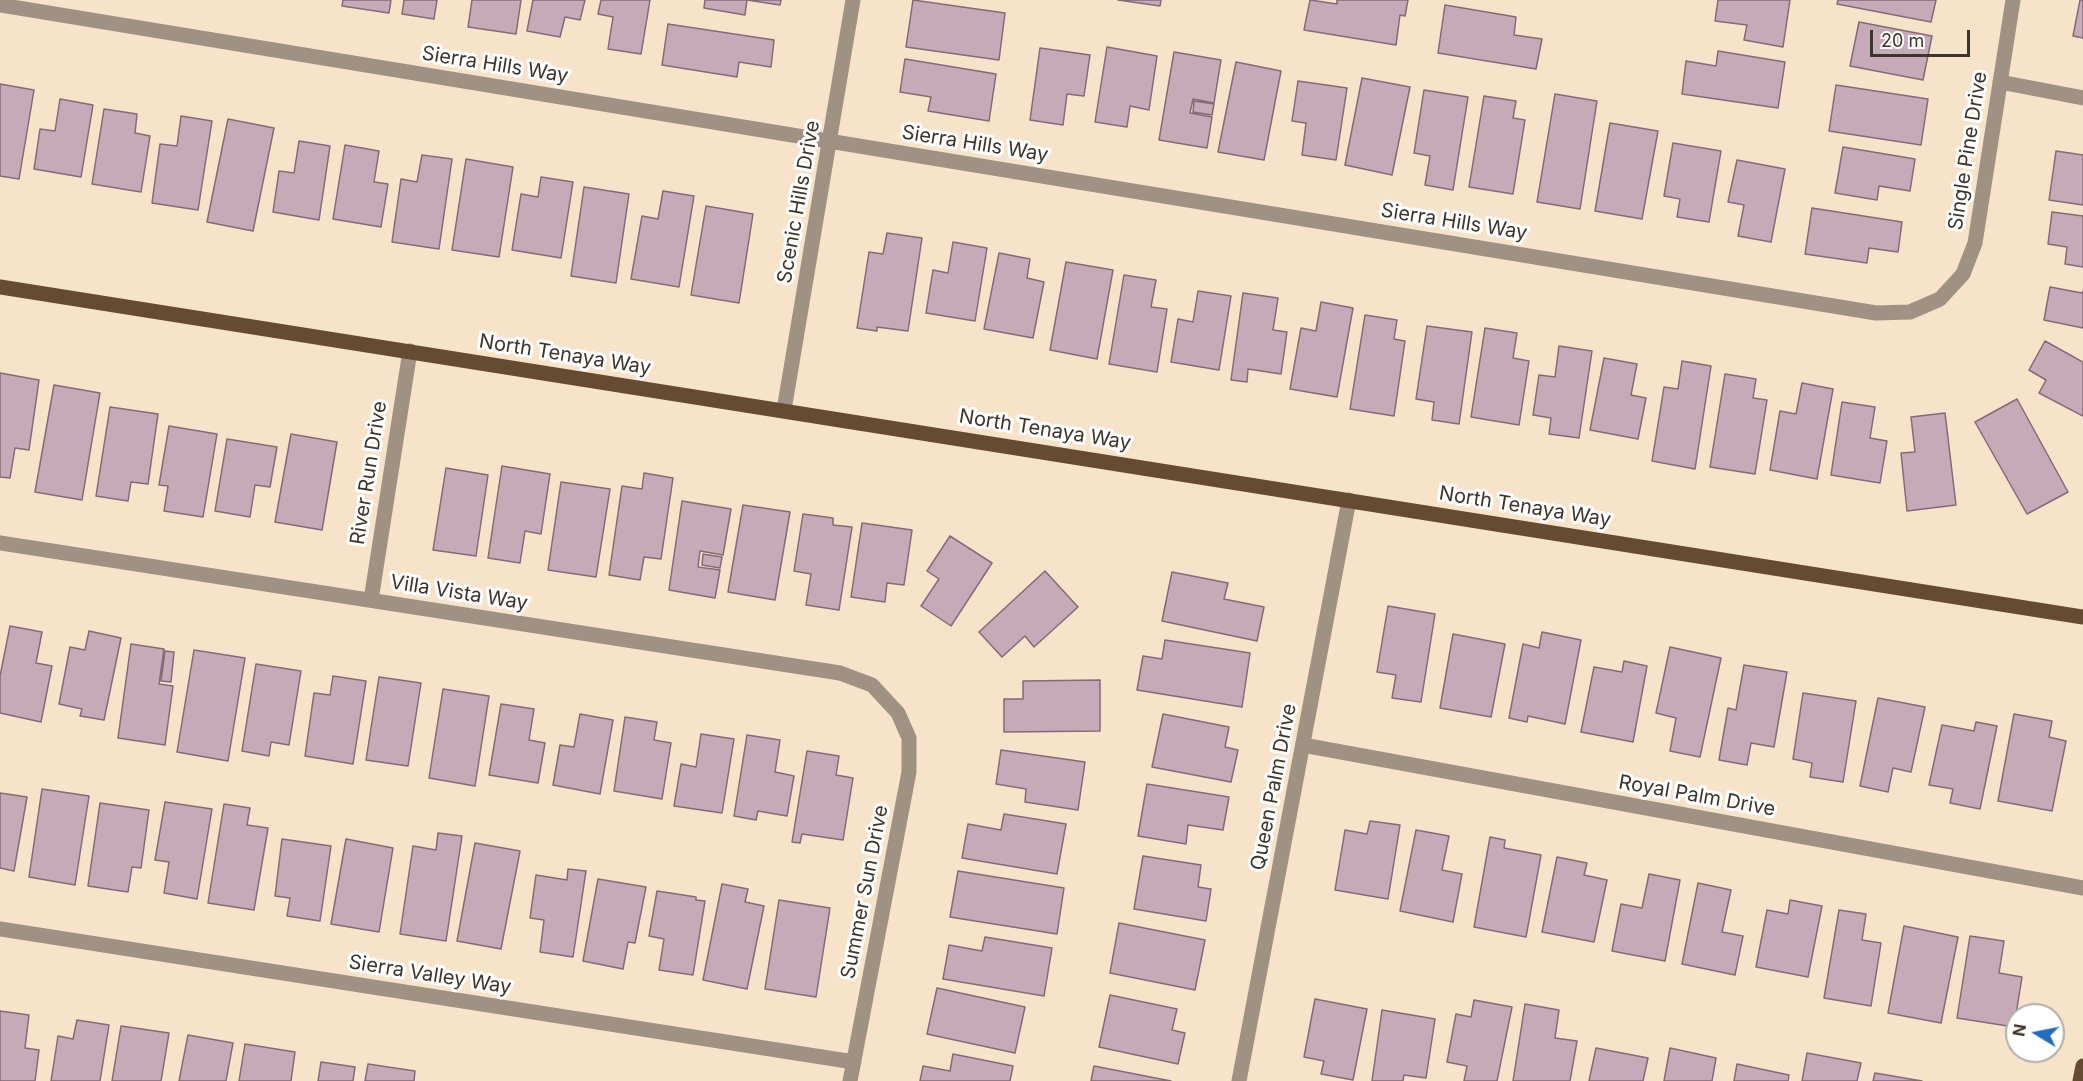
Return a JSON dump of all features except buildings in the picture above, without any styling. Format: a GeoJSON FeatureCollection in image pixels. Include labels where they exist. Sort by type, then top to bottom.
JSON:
{"type":"FeatureCollection","features":[{"type":"Feature","properties":{"kind":"main road","name":"North Tenaya Way"},"geometry":{"type":"LineString","coordinates":[[0,287],[2083,617]]}},
{"type":"Feature","properties":{"kind":"main road"},"geometry":{"type":"LineString","coordinates":[[2080,1081],[2083,1066]]}},
{"type":"Feature","properties":{"kind":"street","name":"Scenic Hills Drive"},"geometry":{"type":"LineString","coordinates":[[784,410],[831,142],[853,0]]}},
{"type":"Feature","properties":{"kind":"street","name":"Single Pine Drive"},"geometry":{"type":"LineString","coordinates":[[1940,298],[1963,274],[1975,243],[2013,0]]}},
{"type":"Feature","properties":{"kind":"street","name":"Sierra Hills Way"},"geometry":{"type":"LineString","coordinates":[[0,6],[1876,313],[1910,312],[1940,298]]}},
{"type":"Feature","properties":{"kind":"street"},"geometry":{"type":"LineString","coordinates":[[2000,82],[2083,98]]}},
{"type":"Feature","properties":{"kind":"street","name":"River Run Drive"},"geometry":{"type":"LineString","coordinates":[[371,600],[410,351]]}},
{"type":"Feature","properties":{"kind":"street","name":"Queen Palm Drive"},"geometry":{"type":"LineString","coordinates":[[1239,1081],[1349,500]]}},
{"type":"Feature","properties":{"kind":"street","name":"Villa Vista Way"},"geometry":{"type":"LineString","coordinates":[[0,543],[840,673],[872,685],[898,713]]}},
{"type":"Feature","properties":{"kind":"street","name":"Summer Sun Drive"},"geometry":{"type":"LineString","coordinates":[[850,1081],[909,772],[909,738],[898,713]]}},
{"type":"Feature","properties":{"kind":"street","name":"Royal Palm Drive"},"geometry":{"type":"LineString","coordinates":[[1303,745],[2083,888]]}},
{"type":"Feature","properties":{"kind":"street","name":"Sierra Valley Way"},"geometry":{"type":"LineString","coordinates":[[0,929],[854,1062]]}}]}
